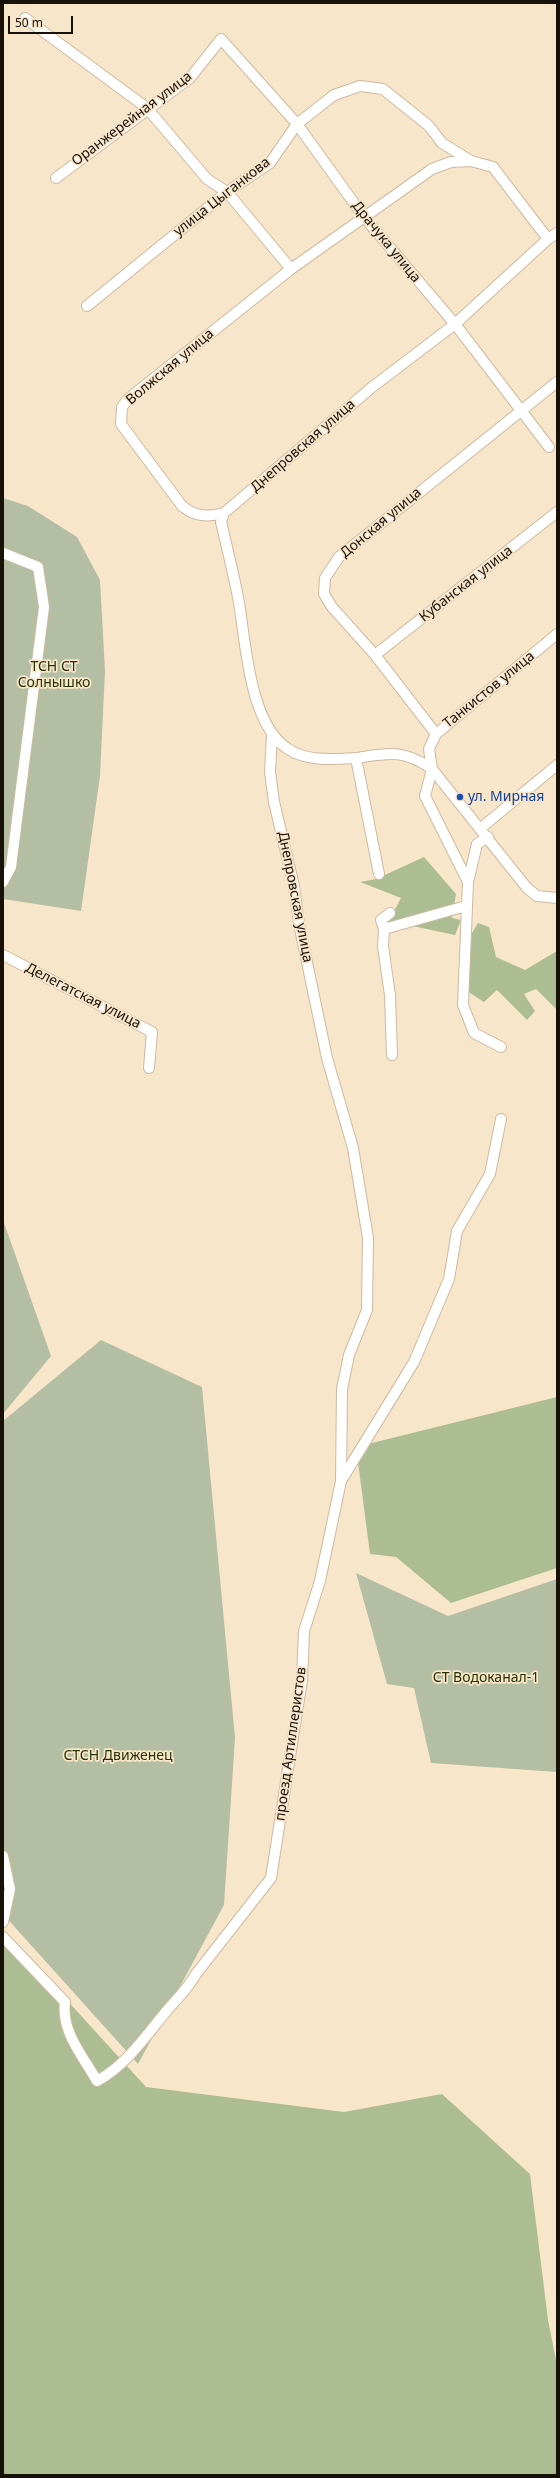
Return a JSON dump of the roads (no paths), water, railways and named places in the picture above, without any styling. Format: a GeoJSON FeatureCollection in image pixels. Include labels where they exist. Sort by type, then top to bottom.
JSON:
{"type":"FeatureCollection","features":[{"type":"Feature","properties":{"kind":"street"},"geometry":{"type":"LineString","coordinates":[[25,18],[147,108],[207,179],[227,192],[291,269]]}},
{"type":"Feature","properties":{"kind":"street","name":"Оранжерейная улица"},"geometry":{"type":"LineString","coordinates":[[56,178],[147,108],[190,78],[221,39]]}},
{"type":"Feature","properties":{"kind":"street","name":"Драчука улица"},"geometry":{"type":"LineString","coordinates":[[221,39],[297,124],[364,217],[455,324],[549,447]]}},
{"type":"Feature","properties":{"kind":"street","name":"улица Цыганкова"},"geometry":{"type":"LineString","coordinates":[[87,306],[227,192],[270,163],[297,124],[334,95],[360,86],[383,89],[429,126],[442,144],[471,161]]}},
{"type":"Feature","properties":{"kind":"street","name":"Волжская улица"},"geometry":{"type":"LineString","coordinates":[[224,513],[213,516],[194,515],[182,506],[121,424],[122,407],[128,399],[291,269],[432,169],[451,162],[471,161],[493,167],[553,236]]}},
{"type":"Feature","properties":{"kind":"street","name":"Днепровская улица"},"geometry":{"type":"LineString","coordinates":[[356,758],[308,758],[288,749],[272,735],[259,706],[251,675],[238,595],[221,522],[224,513],[371,388],[455,324],[553,236]]}},
{"type":"Feature","properties":{"kind":"street","name":"Донская улица"},"geometry":{"type":"LineString","coordinates":[[436,734],[375,655],[332,607],[324,594],[325,578],[339,558],[521,409],[557,382]]}},
{"type":"Feature","properties":{"kind":"street","name":"Кубанская улица"},"geometry":{"type":"LineString","coordinates":[[375,655],[557,512]]}},
{"type":"Feature","properties":{"kind":"street"},"geometry":{"type":"LineString","coordinates":[[3,553],[38,567],[44,607],[11,867],[3,882]]}},
{"type":"Feature","properties":{"kind":"street","name":"Танкистов улица"},"geometry":{"type":"LineString","coordinates":[[432,769],[429,749],[436,734],[557,634]]}},
{"type":"Feature","properties":{"kind":"street","name":"Днепровская улица"},"geometry":{"type":"LineString","coordinates":[[272,735],[270,772],[274,802],[294,886],[299,924],[327,1058]]}},
{"type":"Feature","properties":{"kind":"street"},"geometry":{"type":"LineString","coordinates":[[379,874],[356,758],[405,754],[415,757],[432,769],[528,888],[537,896],[557,898]]}},
{"type":"Feature","properties":{"kind":"street"},"geometry":{"type":"LineString","coordinates":[[481,828],[557,765]]}},
{"type":"Feature","properties":{"kind":"street"},"geometry":{"type":"LineString","coordinates":[[432,769],[425,796],[468,882]]}},
{"type":"Feature","properties":{"kind":"street"},"geometry":{"type":"LineString","coordinates":[[488,837],[477,844],[468,882],[463,1004],[474,1033],[500,1047]]}},
{"type":"Feature","properties":{"kind":"street"},"geometry":{"type":"LineString","coordinates":[[384,930],[466,906]]}},
{"type":"Feature","properties":{"kind":"street"},"geometry":{"type":"LineString","coordinates":[[390,914],[382,920],[384,930],[383,946],[390,995],[392,1054]]}},
{"type":"Feature","properties":{"kind":"street","name":"Делегатская улица"},"geometry":{"type":"LineString","coordinates":[[3,956],[152,1032],[149,1068]]}},
{"type":"Feature","properties":{"kind":"street","name":"проезд Артиллеристов"},"geometry":{"type":"LineString","coordinates":[[3,1937],[65,2002],[63,2016],[66,2029],[97,2081],[108,2075],[145,2038],[187,1990],[196,1974],[271,1878],[302,1680],[304,1631],[320,1581],[341,1481],[342,1389],[349,1355],[367,1310],[368,1238],[354,1148],[327,1058]]}},
{"type":"Feature","properties":{"kind":"street"},"geometry":{"type":"LineString","coordinates":[[341,1481],[414,1362],[449,1279],[457,1231],[490,1174],[501,1119]]}},
{"type":"Feature","properties":{"kind":"street"},"geometry":{"type":"LineString","coordinates":[[3,1856],[10,1889],[3,1922]]}},
{"type":"Feature","properties":{"kind":"place","name":"ул. Мирная"},"geometry":{"type":"Point","coordinates":[460,797]}},
{"type":"Feature","properties":{"kind":"park label","name":"ТСН СТ Солнышко"},"geometry":{"type":"Point","coordinates":[54,676]}},
{"type":"Feature","properties":{"kind":"park label","name":"СТ Водоканал-1"},"geometry":{"type":"Point","coordinates":[486,1678]}},
{"type":"Feature","properties":{"kind":"park label","name":"СТСН Движенец"},"geometry":{"type":"Point","coordinates":[118,1756]}}]}
